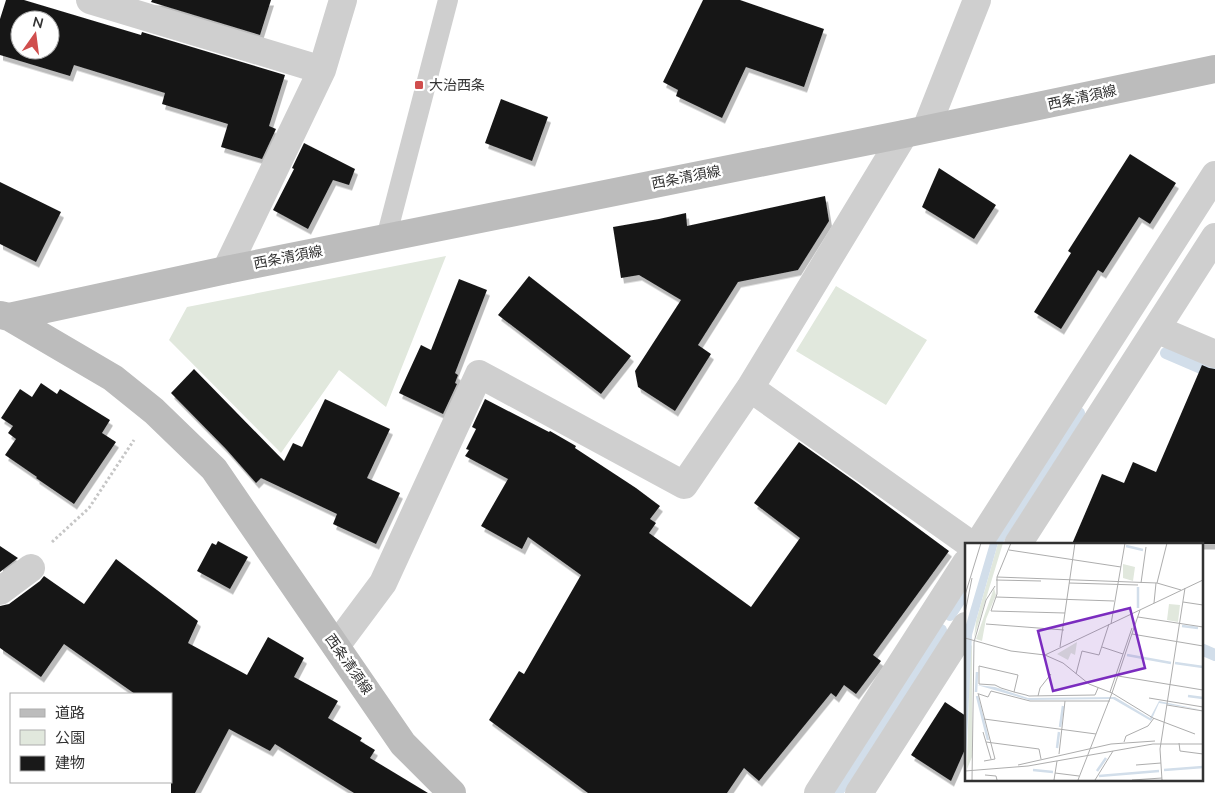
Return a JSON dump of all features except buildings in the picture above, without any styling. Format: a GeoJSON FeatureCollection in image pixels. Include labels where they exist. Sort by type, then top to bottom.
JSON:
{"type":"FeatureCollection","features":[{"type":"Feature","properties":{"kind":"main road","name":"西条清須線"},"geometry":{"type":"LineString","coordinates":[[4,316],[1215,69]]}},
{"type":"Feature","properties":{"kind":"main road","name":"西条清須線"},"geometry":{"type":"LineString","coordinates":[[4,316],[113,378],[154,410],[214,468],[403,744],[452,793]]}},
{"type":"Feature","properties":{"kind":"street"},"geometry":{"type":"LineString","coordinates":[[90,0],[322,70]]}},
{"type":"Feature","properties":{"kind":"street"},"geometry":{"type":"LineString","coordinates":[[226,270],[322,70],[343,0]]}},
{"type":"Feature","properties":{"kind":"street"},"geometry":{"type":"LineString","coordinates":[[336,646],[383,583],[479,374],[684,485],[750,388],[915,131],[977,0]]}},
{"type":"Feature","properties":{"kind":"street"},"geometry":{"type":"LineString","coordinates":[[979,543],[1215,175]]}},
{"type":"Feature","properties":{"kind":"street"},"geometry":{"type":"LineString","coordinates":[[1019,543],[1215,237]]}},
{"type":"Feature","properties":{"kind":"street"},"geometry":{"type":"LineString","coordinates":[[1156,329],[1215,354]]}},
{"type":"Feature","properties":{"kind":"street"},"geometry":{"type":"LineString","coordinates":[[750,388],[969,543]]}},
{"type":"Feature","properties":{"kind":"street"},"geometry":{"type":"LineString","coordinates":[[818,793],[965,565]]}},
{"type":"Feature","properties":{"kind":"street"},"geometry":{"type":"LineString","coordinates":[[0,591],[31,568]]}},
{"type":"Feature","properties":{"kind":"street"},"geometry":{"type":"LineString","coordinates":[[859,793],[965,628]]}},
{"type":"Feature","properties":{"kind":"lane"},"geometry":{"type":"LineString","coordinates":[[386,238],[448,0]]}},
{"type":"Feature","properties":{"kind":"path"},"geometry":{"type":"LineString","coordinates":[[31,568],[32,560],[89,508],[154,410]]}},
{"type":"Feature","properties":{"kind":"green space"},"geometry":{"type":"Polygon","coordinates":[[[446,256],[386,407],[339,370],[281,453],[169,340],[187,307],[446,256]]]}},
{"type":"Feature","properties":{"kind":"green space"},"geometry":{"type":"Polygon","coordinates":[[[836,286],[927,340],[886,405],[796,351],[836,286]]]}},
{"type":"Feature","properties":{"kind":"waterway"},"geometry":{"type":"LineString","coordinates":[[1166,353],[1215,374]]}},
{"type":"Feature","properties":{"kind":"waterway"},"geometry":{"type":"LineString","coordinates":[[996,543],[1079,413]]}},
{"type":"Feature","properties":{"kind":"waterway"},"geometry":{"type":"LineString","coordinates":[[950,615],[965,592]]}},
{"type":"Feature","properties":{"kind":"waterway"},"geometry":{"type":"LineString","coordinates":[[837,793],[941,630]]}},
{"type":"Feature","properties":{"kind":"waterway"},"geometry":{"type":"LineString","coordinates":[[1202,649],[1215,655]]}},
{"type":"Feature","properties":{"kind":"place","name":"大治西条"},"geometry":{"type":"Point","coordinates":[419,85]}}]}
